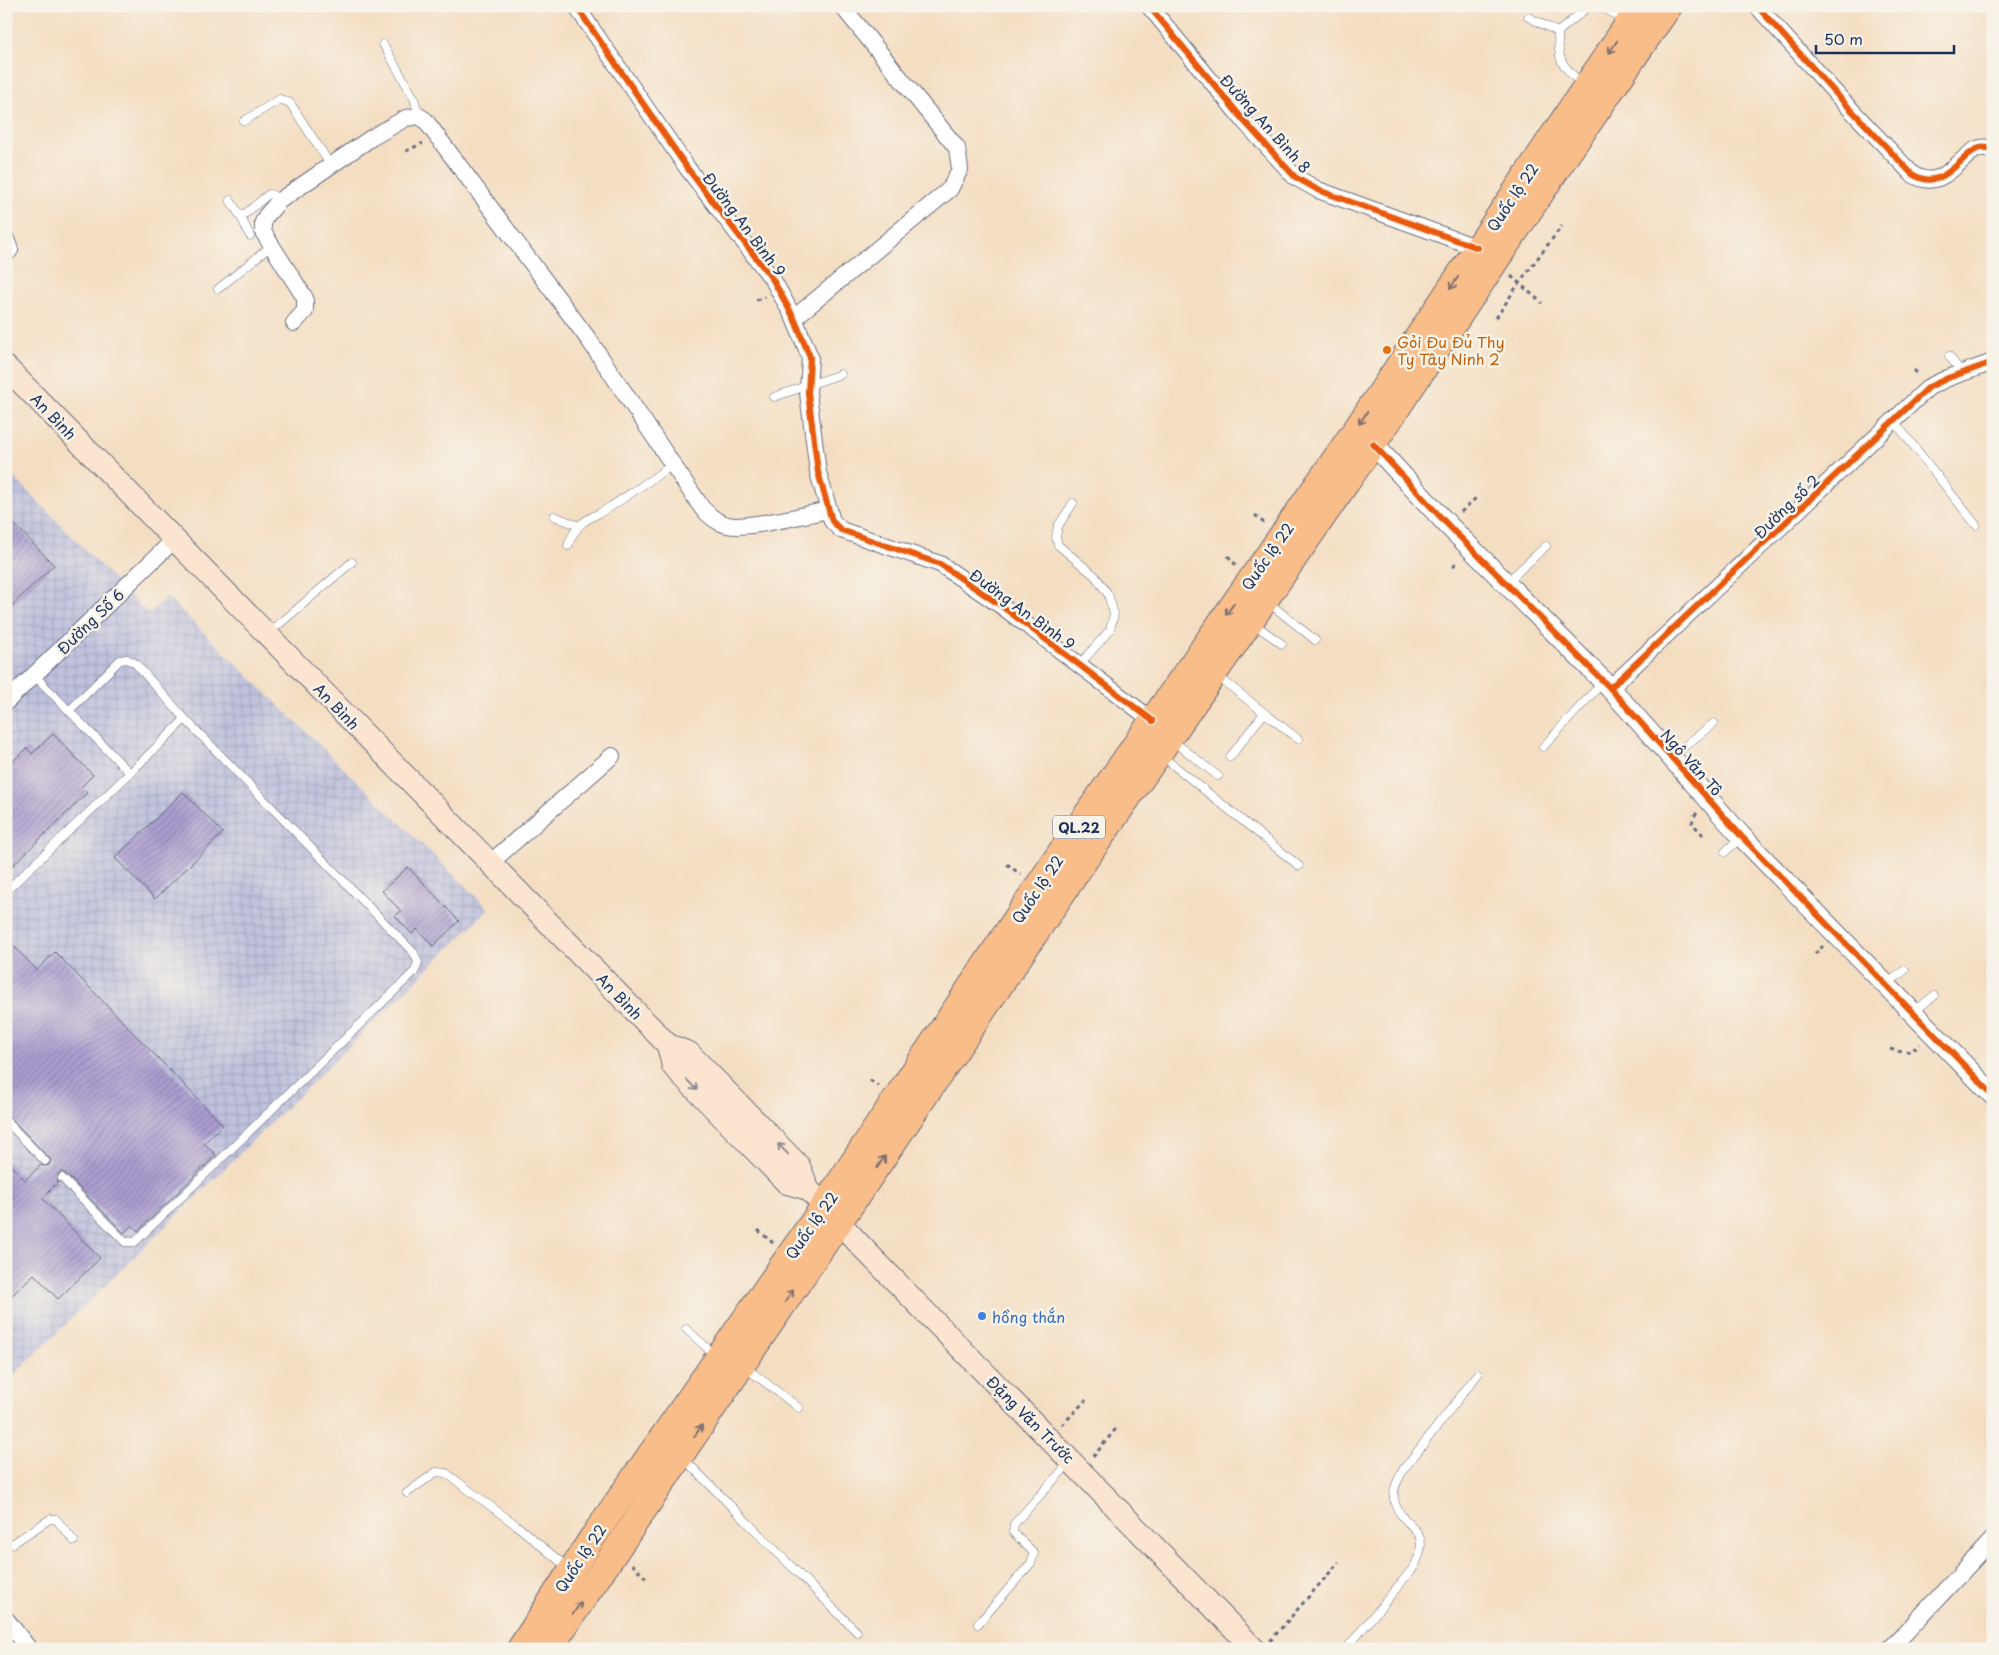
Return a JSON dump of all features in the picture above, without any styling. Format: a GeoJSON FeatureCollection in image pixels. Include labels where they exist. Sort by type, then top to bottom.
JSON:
{"type":"FeatureCollection","features":[{"type":"Feature","properties":{"kind":"highway","name":"Quốc lộ 22"},"geometry":{"type":"LineString","coordinates":[[1160,738],[1357,428],[1669,6]]}},
{"type":"Feature","properties":{"kind":"highway","name":"Quốc lộ 22"},"geometry":{"type":"LineString","coordinates":[[550,1649],[681,1456],[730,1361],[824,1206],[1057,858],[1215,674],[1373,444],[1586,88],[1633,16]]}},
{"type":"Feature","properties":{"kind":"highway","name":"Quốc lộ 22"},"geometry":{"type":"LineString","coordinates":[[520,1649],[572,1571],[730,1361]]}},
{"type":"Feature","properties":{"kind":"main road","name":"An Bình"},"geometry":{"type":"LineString","coordinates":[[6,367],[489,864],[668,1045],[673,1066],[786,1183],[824,1206]]}},
{"type":"Feature","properties":{"kind":"main road","name":"Đặng Văn Trước"},"geometry":{"type":"LineString","coordinates":[[824,1206],[1249,1645]]}},
{"type":"Feature","properties":{"kind":"street","name":"Đường An Bình 9"},"geometry":{"type":"LineString","coordinates":[[576,6],[688,169],[773,280],[794,318],[810,357],[809,385],[816,461],[832,521],[842,530],[932,561],[949,570],[1079,665],[1160,738]]}},
{"type":"Feature","properties":{"kind":"street"},"geometry":{"type":"LineString","coordinates":[[794,318],[950,189],[960,169],[957,148],[842,6]]}},
{"type":"Feature","properties":{"kind":"street","name":"Đường An Bình 8"},"geometry":{"type":"LineString","coordinates":[[1149,6],[1245,122],[1295,177],[1318,190],[1486,255]]}},
{"type":"Feature","properties":{"kind":"street"},"geometry":{"type":"LineString","coordinates":[[1757,6],[1839,97],[1912,174],[1918,178],[1927,180],[1944,177],[1981,146],[1993,151]]}},
{"type":"Feature","properties":{"kind":"street"},"geometry":{"type":"LineString","coordinates":[[294,323],[305,311],[305,298],[262,232],[263,222],[279,201],[330,164],[406,118],[419,116],[425,120],[437,135],[589,340],[702,508],[713,519],[729,526],[744,526],[829,510]]}},
{"type":"Feature","properties":{"kind":"street"},"geometry":{"type":"LineString","coordinates":[[6,239],[10,250],[6,254]]}},
{"type":"Feature","properties":{"kind":"street","name":"Đường số 2"},"geometry":{"type":"LineString","coordinates":[[1606,685],[1930,387],[1962,372],[1993,362]]}},
{"type":"Feature","properties":{"kind":"street","name":"Ngô Văn Tô"},"geometry":{"type":"LineString","coordinates":[[1373,444],[1448,525],[1606,685],[1742,837],[1932,1034],[1993,1094]]}},
{"type":"Feature","properties":{"kind":"street","name":"Đường Số 6"},"geometry":{"type":"LineString","coordinates":[[6,702],[175,539]]}},
{"type":"Feature","properties":{"kind":"street"},"geometry":{"type":"LineString","coordinates":[[489,864],[612,756]]}},
{"type":"Feature","properties":{"kind":"street"},"geometry":{"type":"LineString","coordinates":[[1890,1649],[1993,1539]]}},
{"type":"Feature","properties":{"kind":"street"},"geometry":{"type":"LineString","coordinates":[[6,1619],[29,1649]]}},
{"type":"Feature","properties":{"kind":"lane"},"geometry":{"type":"LineString","coordinates":[[1558,32],[1589,6]]}},
{"type":"Feature","properties":{"kind":"lane"},"geometry":{"type":"LineString","coordinates":[[1595,6],[1614,13],[1633,16]]}},
{"type":"Feature","properties":{"kind":"lane"},"geometry":{"type":"LineString","coordinates":[[1528,16],[1558,32]]}},
{"type":"Feature","properties":{"kind":"lane"},"geometry":{"type":"LineString","coordinates":[[1558,32],[1558,54],[1562,64],[1586,88]]}},
{"type":"Feature","properties":{"kind":"lane"},"geometry":{"type":"LineString","coordinates":[[383,44],[414,98],[419,116]]}},
{"type":"Feature","properties":{"kind":"lane"},"geometry":{"type":"LineString","coordinates":[[244,121],[280,99],[285,99],[290,102],[330,164]]}},
{"type":"Feature","properties":{"kind":"lane"},"geometry":{"type":"LineString","coordinates":[[241,218],[269,194],[274,195],[279,201]]}},
{"type":"Feature","properties":{"kind":"lane"},"geometry":{"type":"LineString","coordinates":[[230,200],[250,236]]}},
{"type":"Feature","properties":{"kind":"lane"},"geometry":{"type":"LineString","coordinates":[[218,289],[271,246]]}},
{"type":"Feature","properties":{"kind":"lane"},"geometry":{"type":"LineString","coordinates":[[1949,356],[1962,372]]}},
{"type":"Feature","properties":{"kind":"lane"},"geometry":{"type":"LineString","coordinates":[[774,398],[841,374]]}},
{"type":"Feature","properties":{"kind":"lane"},"geometry":{"type":"LineString","coordinates":[[1894,421],[1976,525]]}},
{"type":"Feature","properties":{"kind":"lane"},"geometry":{"type":"LineString","coordinates":[[568,546],[571,536],[589,517],[650,481],[673,464]]}},
{"type":"Feature","properties":{"kind":"lane"},"geometry":{"type":"LineString","coordinates":[[1072,503],[1058,526],[1056,537],[1058,545],[1095,576],[1108,594],[1114,614],[1110,630],[1079,665]]}},
{"type":"Feature","properties":{"kind":"lane"},"geometry":{"type":"LineString","coordinates":[[554,516],[579,526]]}},
{"type":"Feature","properties":{"kind":"lane"},"geometry":{"type":"LineString","coordinates":[[1506,584],[1546,546]]}},
{"type":"Feature","properties":{"kind":"lane"},"geometry":{"type":"LineString","coordinates":[[267,634],[352,562]]}},
{"type":"Feature","properties":{"kind":"lane"},"geometry":{"type":"LineString","coordinates":[[1266,600],[1315,640]]}},
{"type":"Feature","properties":{"kind":"lane"},"geometry":{"type":"LineString","coordinates":[[1250,622],[1282,644]]}},
{"type":"Feature","properties":{"kind":"lane"},"geometry":{"type":"LineString","coordinates":[[62,1178],[124,1242],[134,1242],[415,971],[418,962],[414,954],[185,719],[135,663],[127,659],[120,660],[69,711]]}},
{"type":"Feature","properties":{"kind":"lane"},"geometry":{"type":"LineString","coordinates":[[1215,674],[1298,739]]}},
{"type":"Feature","properties":{"kind":"lane"},"geometry":{"type":"LineString","coordinates":[[34,675],[130,773]]}},
{"type":"Feature","properties":{"kind":"lane"},"geometry":{"type":"LineString","coordinates":[[1543,747],[1606,685]]}},
{"type":"Feature","properties":{"kind":"lane"},"geometry":{"type":"LineString","coordinates":[[1230,757],[1264,713]]}},
{"type":"Feature","properties":{"kind":"lane"},"geometry":{"type":"LineString","coordinates":[[6,891],[185,719]]}},
{"type":"Feature","properties":{"kind":"lane"},"geometry":{"type":"LineString","coordinates":[[1671,757],[1714,723]]}},
{"type":"Feature","properties":{"kind":"lane"},"geometry":{"type":"LineString","coordinates":[[1160,738],[1218,776]]}},
{"type":"Feature","properties":{"kind":"lane"},"geometry":{"type":"LineString","coordinates":[[1160,738],[1299,866]]}},
{"type":"Feature","properties":{"kind":"lane"},"geometry":{"type":"LineString","coordinates":[[1725,852],[1742,837]]}},
{"type":"Feature","properties":{"kind":"lane"},"geometry":{"type":"LineString","coordinates":[[1885,985],[1904,970]]}},
{"type":"Feature","properties":{"kind":"lane"},"geometry":{"type":"LineString","coordinates":[[1912,1013],[1934,996]]}},
{"type":"Feature","properties":{"kind":"lane"},"geometry":{"type":"LineString","coordinates":[[6,1121],[45,1161]]}},
{"type":"Feature","properties":{"kind":"lane"},"geometry":{"type":"LineString","coordinates":[[686,1329],[799,1408]]}},
{"type":"Feature","properties":{"kind":"lane"},"geometry":{"type":"LineString","coordinates":[[1346,1649],[1414,1567],[1421,1548],[1420,1536],[1398,1510],[1394,1499],[1395,1485],[1403,1470],[1478,1374]]}},
{"type":"Feature","properties":{"kind":"lane"},"geometry":{"type":"LineString","coordinates":[[681,1456],[857,1632]]}},
{"type":"Feature","properties":{"kind":"lane"},"geometry":{"type":"LineString","coordinates":[[978,1624],[1032,1563],[1034,1553],[1014,1532],[1014,1524],[1077,1466]]}},
{"type":"Feature","properties":{"kind":"lane"},"geometry":{"type":"LineString","coordinates":[[407,1493],[436,1472],[446,1473],[516,1525],[572,1571]]}},
{"type":"Feature","properties":{"kind":"lane"},"geometry":{"type":"LineString","coordinates":[[6,1548],[50,1519],[56,1519],[74,1541]]}},
{"type":"Feature","properties":{"kind":"lane"},"geometry":{"type":"LineString","coordinates":[[461,1649],[466,1649]]}},
{"type":"Feature","properties":{"kind":"lane"},"geometry":{"type":"LineString","coordinates":[[483,1649],[489,1649]]}},
{"type":"Feature","properties":{"kind":"path"},"geometry":{"type":"LineString","coordinates":[[1496,318],[1519,283],[1562,226]]}},
{"type":"Feature","properties":{"kind":"path"},"geometry":{"type":"LineString","coordinates":[[1486,255],[1542,303]]}},
{"type":"Feature","properties":{"kind":"path"},"geometry":{"type":"LineString","coordinates":[[1448,525],[1478,496]]}},
{"type":"Feature","properties":{"kind":"path"},"geometry":{"type":"LineString","coordinates":[[1890,1049],[1904,1053],[1911,1052],[1932,1034]]}},
{"type":"Feature","properties":{"kind":"path"},"geometry":{"type":"LineString","coordinates":[[1049,1438],[1086,1400]]}},
{"type":"Feature","properties":{"kind":"path"},"geometry":{"type":"LineString","coordinates":[[1077,1466],[1118,1426]]}},
{"type":"Feature","properties":{"kind":"path"},"geometry":{"type":"LineString","coordinates":[[1249,1645],[1338,1562]]}},
{"type":"Feature","properties":{"kind":"shaded area"},"geometry":{"type":"Polygon","coordinates":[[[6,469],[148,614],[167,597],[489,909],[6,1383],[6,469]]]}},
{"type":"Feature","properties":{"kind":"building"},"geometry":{"type":"Polygon","coordinates":[[[6,516],[54,565],[6,611],[6,516]]]}},
{"type":"Feature","properties":{"kind":"building"},"geometry":{"type":"Polygon","coordinates":[[[53,734],[93,775],[81,787],[87,793],[6,872],[6,768],[27,748],[32,754],[53,734]]]}},
{"type":"Feature","properties":{"kind":"building"},"geometry":{"type":"Polygon","coordinates":[[[183,792],[223,833],[155,899],[115,858],[183,792]]]}},
{"type":"Feature","properties":{"kind":"building"},"geometry":{"type":"Polygon","coordinates":[[[408,867],[459,921],[433,946],[417,929],[412,934],[395,916],[401,911],[382,891],[408,867]]]}},
{"type":"Feature","properties":{"kind":"building"},"geometry":{"type":"Polygon","coordinates":[[[6,938],[37,970],[55,952],[223,1125],[204,1143],[216,1155],[138,1231],[132,1225],[124,1233],[66,1174],[61,1172],[58,1174],[58,1182],[42,1198],[100,1258],[58,1299],[34,1274],[6,1301],[6,1161],[25,1180],[41,1165],[49,1165],[51,1160],[6,1113],[6,938]]]}},
{"type":"Feature","properties":{"kind":"cycle path"},"geometry":{"type":"LineString","coordinates":[[576,6],[688,169],[773,280],[794,318],[810,357],[808,393],[818,472],[832,521],[841,530],[940,564],[1003,607],[1153,721]]}},
{"type":"Feature","properties":{"kind":"cycle path"},"geometry":{"type":"LineString","coordinates":[[1149,6],[1245,122],[1295,177],[1318,190],[1478,248]]}},
{"type":"Feature","properties":{"kind":"cycle path"},"geometry":{"type":"LineString","coordinates":[[1757,6],[1912,174],[1926,179],[1937,178],[1948,173],[1975,150],[1984,148],[1993,151]]}},
{"type":"Feature","properties":{"kind":"cycle path"},"geometry":{"type":"LineString","coordinates":[[1610,688],[1929,387],[1993,362]]}},
{"type":"Feature","properties":{"kind":"cycle path"},"geometry":{"type":"LineString","coordinates":[[1373,444],[1448,525],[1610,688],[1742,837],[1993,1095]]}},
{"type":"Feature","properties":{"kind":"place","name":"Gỏi Đu Đủ Thy Ty Tây Ninh 2"},"geometry":{"type":"Point","coordinates":[1387,350]}},
{"type":"Feature","properties":{"kind":"place","name":"hồng thắn"},"geometry":{"type":"Point","coordinates":[982,1316]}}]}
